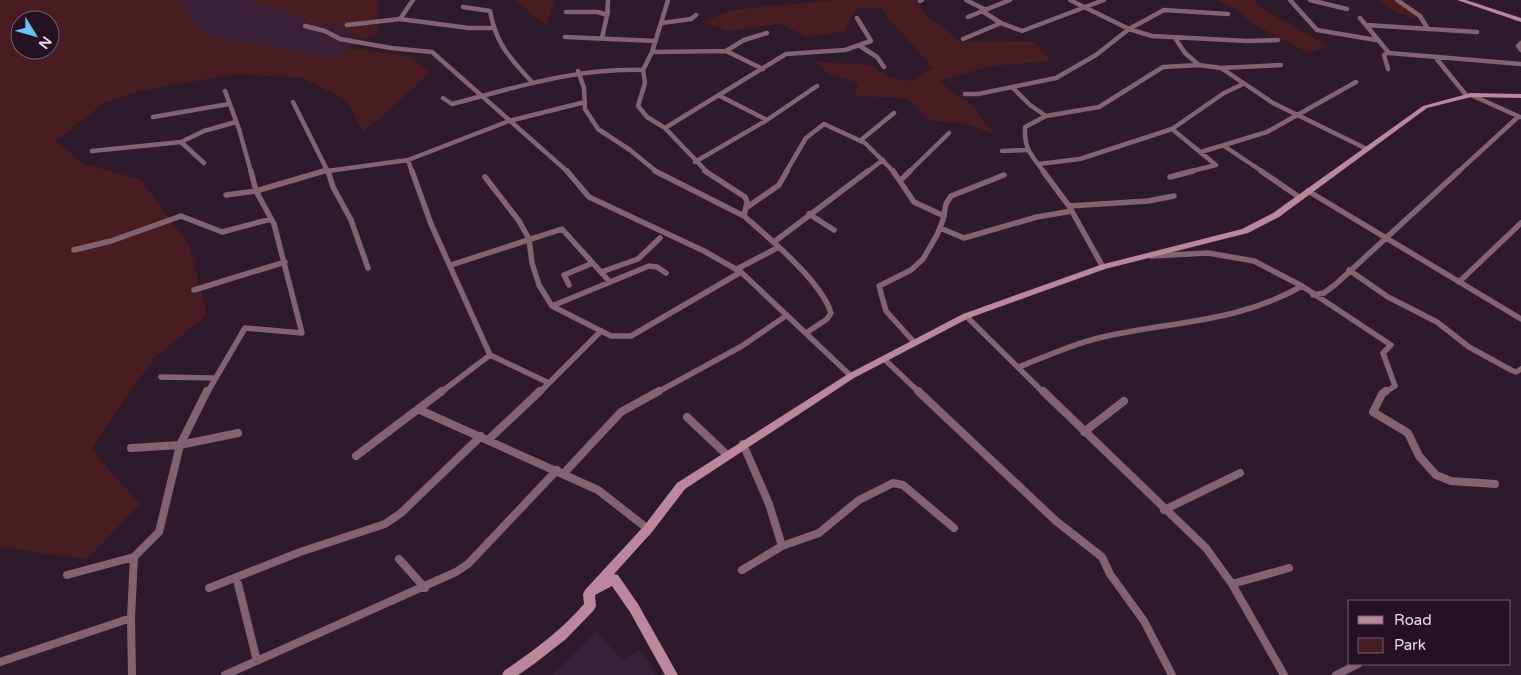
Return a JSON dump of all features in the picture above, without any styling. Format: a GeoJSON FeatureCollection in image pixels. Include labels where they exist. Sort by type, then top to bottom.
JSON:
{"type":"FeatureCollection","features":[{"type":"Feature","properties":{"kind":"street"},"geometry":{"type":"LineString","coordinates":[[400,19],[413,0]]}},
{"type":"Feature","properties":{"kind":"street"},"geometry":{"type":"LineString","coordinates":[[602,38],[609,0]]}},
{"type":"Feature","properties":{"kind":"street"},"geometry":{"type":"LineString","coordinates":[[669,0],[652,52],[643,70],[645,83],[638,106],[647,117],[665,128],[695,162],[715,179],[745,197],[746,208],[744,216]]}},
{"type":"Feature","properties":{"kind":"street"},"geometry":{"type":"LineString","coordinates":[[966,0],[984,10],[1001,23],[1022,31],[1104,0]]}},
{"type":"Feature","properties":{"kind":"street"},"geometry":{"type":"LineString","coordinates":[[968,17],[1010,0]]}},
{"type":"Feature","properties":{"kind":"street"},"geometry":{"type":"LineString","coordinates":[[1070,0],[1129,29],[1152,36],[1247,41],[1278,40]]}},
{"type":"Feature","properties":{"kind":"street"},"geometry":{"type":"LineString","coordinates":[[1290,0],[1317,30],[1376,40]]}},
{"type":"Feature","properties":{"kind":"street"},"geometry":{"type":"LineString","coordinates":[[1310,0],[1347,8]]}},
{"type":"Feature","properties":{"kind":"street"},"geometry":{"type":"LineString","coordinates":[[1397,0],[1417,14],[1427,24],[1428,29]]}},
{"type":"Feature","properties":{"kind":"street"},"geometry":{"type":"LineString","coordinates":[[1460,0],[1521,20]]}},
{"type":"Feature","properties":{"kind":"street"},"geometry":{"type":"LineString","coordinates":[[463,7],[488,10],[492,28],[500,48],[531,80]]}},
{"type":"Feature","properties":{"kind":"street"},"geometry":{"type":"LineString","coordinates":[[965,94],[1012,88],[1066,74],[1077,64],[1108,47],[1129,29],[1167,10],[1228,14]]}},
{"type":"Feature","properties":{"kind":"street"},"geometry":{"type":"LineString","coordinates":[[566,12],[598,12],[607,15]]}},
{"type":"Feature","properties":{"kind":"street"},"geometry":{"type":"LineString","coordinates":[[662,23],[691,19],[696,15]]}},
{"type":"Feature","properties":{"kind":"street"},"geometry":{"type":"LineString","coordinates":[[665,128],[790,53],[845,50],[872,40],[857,18]]}},
{"type":"Feature","properties":{"kind":"street"},"geometry":{"type":"LineString","coordinates":[[1360,18],[1387,53],[1521,64]]}},
{"type":"Feature","properties":{"kind":"street"},"geometry":{"type":"LineString","coordinates":[[347,25],[400,19],[469,28],[492,28]]}},
{"type":"Feature","properties":{"kind":"street"},"geometry":{"type":"LineString","coordinates":[[963,39],[1001,23]]}},
{"type":"Feature","properties":{"kind":"street"},"geometry":{"type":"LineString","coordinates":[[1366,25],[1477,32]]}},
{"type":"Feature","properties":{"kind":"street"},"geometry":{"type":"LineString","coordinates":[[305,26],[325,31],[340,39],[391,48],[432,52],[484,96],[509,121],[561,164],[589,197],[611,209],[704,251],[739,271],[850,376]]}},
{"type":"Feature","properties":{"kind":"street"},"geometry":{"type":"LineString","coordinates":[[726,51],[744,40],[767,33]]}},
{"type":"Feature","properties":{"kind":"street"},"geometry":{"type":"LineString","coordinates":[[565,37],[656,41]]}},
{"type":"Feature","properties":{"kind":"street"},"geometry":{"type":"LineString","coordinates":[[1175,38],[1185,53],[1199,65]]}},
{"type":"Feature","properties":{"kind":"street"},"geometry":{"type":"LineString","coordinates":[[1521,44],[1518,46],[1521,50]]}},
{"type":"Feature","properties":{"kind":"street"},"geometry":{"type":"LineString","coordinates":[[860,46],[877,58],[884,68]]}},
{"type":"Feature","properties":{"kind":"street"},"geometry":{"type":"LineString","coordinates":[[652,52],[726,51],[763,69]]}},
{"type":"Feature","properties":{"kind":"street"},"geometry":{"type":"LineString","coordinates":[[1387,53],[1384,55],[1388,69]]}},
{"type":"Feature","properties":{"kind":"street"},"geometry":{"type":"LineString","coordinates":[[1313,295],[1324,292],[1519,117],[1469,95],[1436,58]]}},
{"type":"Feature","properties":{"kind":"street"},"geometry":{"type":"LineString","coordinates":[[1103,267],[1070,208],[1028,150],[1024,142],[1025,127],[1046,116],[1099,107],[1163,68],[1199,65],[1221,68],[1281,65]]}},
{"type":"Feature","properties":{"kind":"street"},"geometry":{"type":"LineString","coordinates":[[443,98],[452,104],[484,96],[531,80],[578,71],[610,68],[643,70]]}},
{"type":"Feature","properties":{"kind":"street"},"geometry":{"type":"LineString","coordinates":[[1221,68],[1241,85],[1271,103],[1367,149]]}},
{"type":"Feature","properties":{"kind":"street"},"geometry":{"type":"LineString","coordinates":[[578,71],[584,86],[587,114],[598,129],[630,150],[650,168],[744,216],[774,242],[827,300],[831,313],[827,319],[806,333]]}},
{"type":"Feature","properties":{"kind":"street"},"geometry":{"type":"LineString","coordinates":[[1202,152],[1261,135],[1356,82]]}},
{"type":"Feature","properties":{"kind":"street"},"geometry":{"type":"LineString","coordinates":[[1038,164],[1080,159],[1172,129],[1224,93],[1241,85]]}},
{"type":"Feature","properties":{"kind":"street"},"geometry":{"type":"LineString","coordinates":[[695,162],[767,120],[817,86]]}},
{"type":"Feature","properties":{"kind":"street"},"geometry":{"type":"LineString","coordinates":[[1012,88],[1030,105],[1046,116]]}},
{"type":"Feature","properties":{"kind":"street"},"geometry":{"type":"LineString","coordinates":[[67,575],[134,557],[159,532],[180,445],[214,378],[245,328],[302,333],[285,262],[271,219],[256,191],[225,91]]}},
{"type":"Feature","properties":{"kind":"street"},"geometry":{"type":"LineString","coordinates":[[508,675],[563,635],[578,621],[590,606],[589,594],[648,529],[681,486],[850,376],[966,316],[1103,267],[1245,231],[1276,215],[1418,110],[1469,95],[1521,96]]}},
{"type":"Feature","properties":{"kind":"street"},"geometry":{"type":"LineString","coordinates":[[720,96],[746,112],[767,120]]}},
{"type":"Feature","properties":{"kind":"street"},"geometry":{"type":"LineString","coordinates":[[292,102],[328,170],[330,183],[340,198],[358,235],[368,268]]}},
{"type":"Feature","properties":{"kind":"street"},"geometry":{"type":"LineString","coordinates":[[226,194],[256,191],[328,170],[408,160],[509,121],[585,102]]}},
{"type":"Feature","properties":{"kind":"street"},"geometry":{"type":"LineString","coordinates":[[153,117],[230,104]]}},
{"type":"Feature","properties":{"kind":"street"},"geometry":{"type":"LineString","coordinates":[[861,140],[894,113]]}},
{"type":"Feature","properties":{"kind":"street"},"geometry":{"type":"LineString","coordinates":[[92,151],[181,142],[204,131],[236,122]]}},
{"type":"Feature","properties":{"kind":"street"},"geometry":{"type":"LineString","coordinates":[[746,208],[779,185],[806,138],[824,124],[861,140],[901,180],[914,202],[921,207],[944,216]]}},
{"type":"Feature","properties":{"kind":"street"},"geometry":{"type":"LineString","coordinates":[[1170,177],[1215,166],[1202,152],[1172,129]]}},
{"type":"Feature","properties":{"kind":"street"},"geometry":{"type":"LineString","coordinates":[[901,180],[949,133]]}},
{"type":"Feature","properties":{"kind":"street"},"geometry":{"type":"LineString","coordinates":[[181,142],[204,163]]}},
{"type":"Feature","properties":{"kind":"street"},"geometry":{"type":"LineString","coordinates":[[1224,146],[1298,197]]}},
{"type":"Feature","properties":{"kind":"street"},"geometry":{"type":"LineString","coordinates":[[1002,151],[1028,150]]}},
{"type":"Feature","properties":{"kind":"street"},"geometry":{"type":"LineString","coordinates":[[408,160],[431,224],[490,355],[549,383]]}},
{"type":"Feature","properties":{"kind":"street"},"geometry":{"type":"LineString","coordinates":[[774,242],[883,160]]}},
{"type":"Feature","properties":{"kind":"street"},"geometry":{"type":"LineString","coordinates":[[914,342],[886,311],[879,286],[918,266],[940,228],[944,216],[944,208],[954,193],[1004,175]]}},
{"type":"Feature","properties":{"kind":"street"},"geometry":{"type":"LineString","coordinates":[[485,177],[519,221],[529,239],[532,263],[539,285],[552,306],[611,336],[631,336],[779,248]]}},
{"type":"Feature","properties":{"kind":"street"},"geometry":{"type":"LineString","coordinates":[[1308,191],[1521,319]]}},
{"type":"Feature","properties":{"kind":"street"},"geometry":{"type":"LineString","coordinates":[[940,228],[964,238],[1070,208],[1141,202],[1174,196]]}},
{"type":"Feature","properties":{"kind":"street"},"geometry":{"type":"LineString","coordinates":[[809,214],[834,230]]}},
{"type":"Feature","properties":{"kind":"street"},"geometry":{"type":"LineString","coordinates":[[74,250],[111,241],[181,216],[222,232],[271,219]]}},
{"type":"Feature","properties":{"kind":"street"},"geometry":{"type":"LineString","coordinates":[[1459,282],[1492,253],[1521,222]]}},
{"type":"Feature","properties":{"kind":"street"},"geometry":{"type":"LineString","coordinates":[[451,265],[558,230],[564,230],[609,281]]}},
{"type":"Feature","properties":{"kind":"street"},"geometry":{"type":"LineString","coordinates":[[601,272],[638,258],[660,238]]}},
{"type":"Feature","properties":{"kind":"street"},"geometry":{"type":"LineString","coordinates":[[1137,257],[1208,253],[1254,261],[1302,286],[1391,345],[1384,353],[1395,386],[1382,394],[1373,412],[1408,433],[1413,448],[1428,469],[1450,481],[1495,484]]}},
{"type":"Feature","properties":{"kind":"street"},"geometry":{"type":"LineString","coordinates":[[194,290],[285,262]]}},
{"type":"Feature","properties":{"kind":"street"},"geometry":{"type":"LineString","coordinates":[[570,285],[564,275],[593,263]]}},
{"type":"Feature","properties":{"kind":"street"},"geometry":{"type":"LineString","coordinates":[[552,306],[609,281],[653,265],[666,273]]}},
{"type":"Feature","properties":{"kind":"street"},"geometry":{"type":"LineString","coordinates":[[1349,270],[1388,297],[1437,322],[1469,347],[1511,370],[1516,372],[1521,369]]}},
{"type":"Feature","properties":{"kind":"street"},"geometry":{"type":"LineString","coordinates":[[1019,368],[1071,345],[1151,328],[1189,324],[1234,314],[1277,301],[1302,286]]}},
{"type":"Feature","properties":{"kind":"street"},"geometry":{"type":"LineString","coordinates":[[225,675],[425,588],[468,564],[621,412],[742,346],[787,315]]}},
{"type":"Feature","properties":{"kind":"street"},"geometry":{"type":"LineString","coordinates":[[966,316],[1164,510],[1206,548],[1232,584],[1284,675]]}},
{"type":"Feature","properties":{"kind":"street"},"geometry":{"type":"LineString","coordinates":[[209,588],[300,552],[385,524],[401,513],[484,438],[549,383],[601,331]]}},
{"type":"Feature","properties":{"kind":"street"},"geometry":{"type":"LineString","coordinates":[[356,456],[406,416],[420,410],[490,355]]}},
{"type":"Feature","properties":{"kind":"street"},"geometry":{"type":"LineString","coordinates":[[884,359],[1056,521],[1102,557],[1110,574],[1144,621],[1172,675]]}},
{"type":"Feature","properties":{"kind":"street"},"geometry":{"type":"LineString","coordinates":[[161,377],[214,378]]}},
{"type":"Feature","properties":{"kind":"street"},"geometry":{"type":"LineString","coordinates":[[1084,432],[1124,401]]}},
{"type":"Feature","properties":{"kind":"street"},"geometry":{"type":"LineString","coordinates":[[420,410],[598,490],[648,529]]}},
{"type":"Feature","properties":{"kind":"street"},"geometry":{"type":"LineString","coordinates":[[687,417],[727,455]]}},
{"type":"Feature","properties":{"kind":"street"},"geometry":{"type":"LineString","coordinates":[[131,448],[180,445],[238,433]]}},
{"type":"Feature","properties":{"kind":"street"},"geometry":{"type":"LineString","coordinates":[[743,444],[769,504],[782,546]]}},
{"type":"Feature","properties":{"kind":"street"},"geometry":{"type":"LineString","coordinates":[[1164,510],[1240,473]]}},
{"type":"Feature","properties":{"kind":"street"},"geometry":{"type":"LineString","coordinates":[[742,570],[782,546],[819,533],[859,500],[893,482],[903,485],[954,528]]}},
{"type":"Feature","properties":{"kind":"street"},"geometry":{"type":"LineString","coordinates":[[132,675],[131,618],[134,557]]}},
{"type":"Feature","properties":{"kind":"street"},"geometry":{"type":"LineString","coordinates":[[399,559],[425,588]]}},
{"type":"Feature","properties":{"kind":"street"},"geometry":{"type":"LineString","coordinates":[[1232,584],[1289,568]]}},
{"type":"Feature","properties":{"kind":"street"},"geometry":{"type":"LineString","coordinates":[[589,594],[614,579],[634,608],[672,675]]}},
{"type":"Feature","properties":{"kind":"street"},"geometry":{"type":"LineString","coordinates":[[238,584],[257,661]]}},
{"type":"Feature","properties":{"kind":"street"},"geometry":{"type":"LineString","coordinates":[[0,662],[131,618]]}},
{"type":"Feature","properties":{"kind":"street"},"geometry":{"type":"LineString","coordinates":[[1336,675],[1356,665]]}},
{"type":"Feature","properties":{"kind":"shaded area"},"geometry":{"type":"Polygon","coordinates":[[[183,0],[249,0],[294,14],[309,23],[338,25],[361,39],[335,59],[213,37],[194,26],[183,0]]]}},
{"type":"Feature","properties":{"kind":"shaded area"},"geometry":{"type":"Polygon","coordinates":[[[597,631],[623,662],[639,650],[652,666],[655,675],[553,675],[597,631]]]}},
{"type":"Feature","properties":{"kind":"green space"},"geometry":{"type":"Polygon","coordinates":[[[0,0],[183,0],[194,26],[213,37],[335,59],[351,48],[410,57],[431,72],[363,133],[347,100],[302,78],[237,74],[142,90],[104,103],[56,141],[84,164],[141,180],[189,246],[207,315],[154,358],[91,449],[140,504],[87,559],[0,547],[0,0]]]}},
{"type":"Feature","properties":{"kind":"green space"},"geometry":{"type":"Polygon","coordinates":[[[249,0],[379,0],[377,34],[361,39],[338,25],[309,23],[294,14],[249,0]]]}},
{"type":"Feature","properties":{"kind":"green space"},"geometry":{"type":"Polygon","coordinates":[[[515,0],[554,0],[546,25],[515,0]]]}},
{"type":"Feature","properties":{"kind":"green space"},"geometry":{"type":"Polygon","coordinates":[[[836,0],[915,0],[929,18],[962,42],[1033,41],[1051,61],[991,66],[938,81],[970,104],[996,135],[968,124],[929,120],[907,98],[854,96],[860,83],[829,74],[815,62],[871,65],[890,78],[910,81],[933,68],[880,8],[856,8],[844,31],[808,37],[780,24],[728,31],[703,22],[732,10],[836,0]]]}},
{"type":"Feature","properties":{"kind":"green space"},"geometry":{"type":"Polygon","coordinates":[[[1217,0],[1254,0],[1266,11],[1328,46],[1309,53],[1255,25],[1235,9],[1217,0]]]}},
{"type":"Feature","properties":{"kind":"green space"},"geometry":{"type":"Polygon","coordinates":[[[1379,0],[1393,0],[1422,18],[1399,14],[1379,0]]]}}]}
